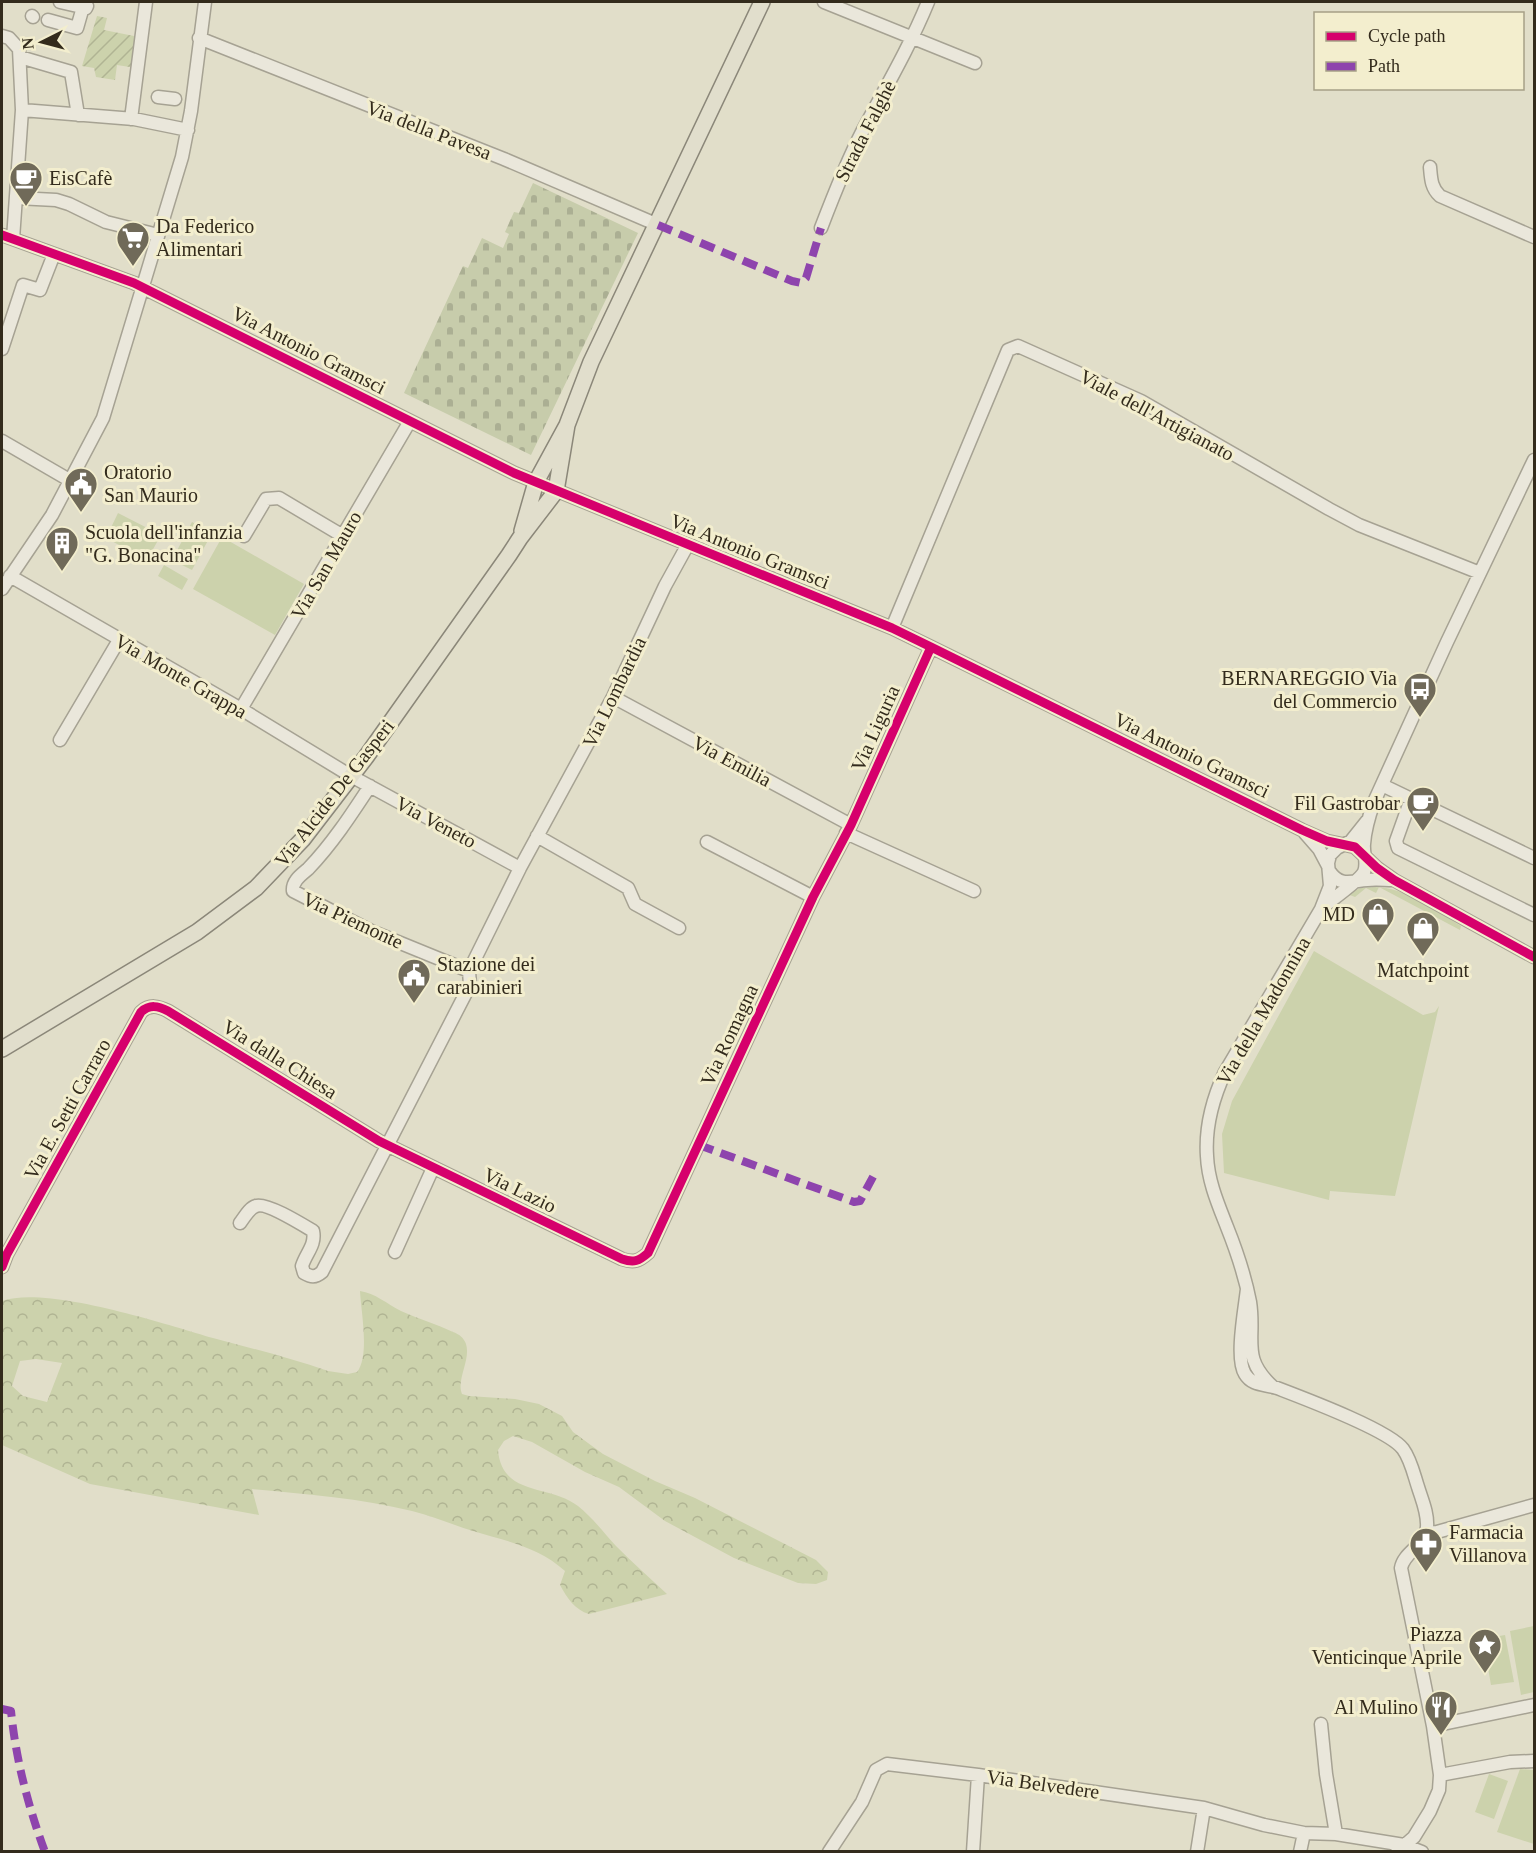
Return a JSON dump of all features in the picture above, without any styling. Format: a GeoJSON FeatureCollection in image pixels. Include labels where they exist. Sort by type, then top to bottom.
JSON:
{"type":"FeatureCollection","features":[{"type":"Feature","properties":{"kind":"main road"},"geometry":{"type":"LineString","coordinates":[[556,491],[567,425],[591,362],[762,2]]}},
{"type":"Feature","properties":{"kind":"main road","name":"Via Alcide De Gasperi"},"geometry":{"type":"LineString","coordinates":[[520,538],[536,482],[567,425]]}},
{"type":"Feature","properties":{"kind":"main road","name":"Via Alcide De Gasperi"},"geometry":{"type":"LineString","coordinates":[[2,1049],[197,932],[256,888],[283,861],[303,839],[351,776],[556,491]]}},
{"type":"Feature","properties":{"kind":"street"},"geometry":{"type":"LineString","coordinates":[[48,20],[77,28],[85,4],[60,2]]}},
{"type":"Feature","properties":{"kind":"street"},"geometry":{"type":"LineString","coordinates":[[131,119],[142,2]]}},
{"type":"Feature","properties":{"kind":"street"},"geometry":{"type":"LineString","coordinates":[[2,589],[52,515],[103,418],[182,157],[188,130],[184,101],[205,2]]}},
{"type":"Feature","properties":{"kind":"street"},"geometry":{"type":"LineString","coordinates":[[824,2],[975,63]]}},
{"type":"Feature","properties":{"kind":"street","name":"Strada Falghè"},"geometry":{"type":"LineString","coordinates":[[821,228],[859,139],[914,37],[928,2]]}},
{"type":"Feature","properties":{"kind":"street"},"geometry":{"type":"LineString","coordinates":[[2,36],[9,38],[19,53],[22,110],[17,198],[7,237]]}},
{"type":"Feature","properties":{"kind":"street","name":"Via della Pavesa"},"geometry":{"type":"LineString","coordinates":[[199,38],[504,159],[658,225]]}},
{"type":"Feature","properties":{"kind":"street"},"geometry":{"type":"LineString","coordinates":[[19,53],[69,70],[72,75],[78,115]]}},
{"type":"Feature","properties":{"kind":"street"},"geometry":{"type":"LineString","coordinates":[[158,98],[184,101]]}},
{"type":"Feature","properties":{"kind":"street"},"geometry":{"type":"LineString","coordinates":[[22,110],[131,119],[188,130]]}},
{"type":"Feature","properties":{"kind":"street"},"geometry":{"type":"LineString","coordinates":[[1430,167],[1432,183],[1440,196],[1534,237]]}},
{"type":"Feature","properties":{"kind":"street"},"geometry":{"type":"LineString","coordinates":[[17,198],[56,200],[106,222],[158,235]]}},
{"type":"Feature","properties":{"kind":"street","name":"Via Antonio Gramsci"},"geometry":{"type":"LineString","coordinates":[[7,237],[144,287],[536,482],[687,546],[892,628],[1302,830],[1343,845]]}},
{"type":"Feature","properties":{"kind":"street"},"geometry":{"type":"LineString","coordinates":[[2,349],[22,285],[40,290],[54,254]]}},
{"type":"Feature","properties":{"kind":"street","name":"Viale dell'Artigianato"},"geometry":{"type":"LineString","coordinates":[[892,628],[1008,351],[1018,346],[1141,401],[1359,525],[1480,573]]}},
{"type":"Feature","properties":{"kind":"street","name":"Via San Mauro"},"geometry":{"type":"LineString","coordinates":[[241,709],[410,421]]}},
{"type":"Feature","properties":{"kind":"street"},"geometry":{"type":"LineString","coordinates":[[3,447],[71,481]]}},
{"type":"Feature","properties":{"kind":"street"},"geometry":{"type":"LineString","coordinates":[[1394,880],[1341,882],[1329,869],[1331,853],[1351,841],[1367,821],[1424,693],[1534,460]]}},
{"type":"Feature","properties":{"kind":"street"},"geometry":{"type":"LineString","coordinates":[[244,536],[266,499],[279,498],[343,536]]}},
{"type":"Feature","properties":{"kind":"street","name":"Via Lombardia"},"geometry":{"type":"LineString","coordinates":[[240,1223],[250,1210],[256,1206],[264,1206],[313,1231],[314,1244],[302,1266],[304,1273],[311,1277],[322,1272],[470,985],[469,971],[520,867],[613,697],[665,586],[687,546]]}},
{"type":"Feature","properties":{"kind":"street","name":"Via Monte Grappa"},"geometry":{"type":"LineString","coordinates":[[10,576],[241,709],[351,776]]}},
{"type":"Feature","properties":{"kind":"street"},"geometry":{"type":"LineString","coordinates":[[60,740],[119,640]]}},
{"type":"Feature","properties":{"kind":"street","name":"Via Liguria"},"geometry":{"type":"LineString","coordinates":[[849,829],[931,646]]}},
{"type":"Feature","properties":{"kind":"street","name":"Via Emilia"},"geometry":{"type":"LineString","coordinates":[[613,697],[849,829]]}},
{"type":"Feature","properties":{"kind":"street","name":"Via Veneto"},"geometry":{"type":"LineString","coordinates":[[351,776],[520,867]]}},
{"type":"Feature","properties":{"kind":"street"},"geometry":{"type":"LineString","coordinates":[[1382,785],[1534,858]]}},
{"type":"Feature","properties":{"kind":"street","name":"Via Piemonte"},"geometry":{"type":"LineString","coordinates":[[370,786],[343,826],[296,880],[293,891],[371,931],[469,971]]}},
{"type":"Feature","properties":{"kind":"street"},"geometry":{"type":"LineString","coordinates":[[1412,799],[1396,841],[1398,848],[1534,915]]}},
{"type":"Feature","properties":{"kind":"street"},"geometry":{"type":"LineString","coordinates":[[1354,882],[1364,872],[1367,821]]}},
{"type":"Feature","properties":{"kind":"street"},"geometry":{"type":"LineString","coordinates":[[849,829],[974,891]]}},
{"type":"Feature","properties":{"kind":"street","name":"Via Romagna"},"geometry":{"type":"LineString","coordinates":[[639,1260],[648,1253],[813,897],[849,829]]}},
{"type":"Feature","properties":{"kind":"street","name":"Via Antonio Gramsci"},"geometry":{"type":"LineString","coordinates":[[1302,830],[1319,849],[1329,869]]}},
{"type":"Feature","properties":{"kind":"street"},"geometry":{"type":"LineString","coordinates":[[537,836],[628,888],[636,904],[679,928]]}},
{"type":"Feature","properties":{"kind":"street"},"geometry":{"type":"LineString","coordinates":[[707,842],[813,897]]}},
{"type":"Feature","properties":{"kind":"street"},"geometry":{"type":"LineString","coordinates":[[1343,845],[1355,847],[1377,868],[1394,880],[1534,957]]}},
{"type":"Feature","properties":{"kind":"street","name":"Via della Madonnina"},"geometry":{"type":"LineString","coordinates":[[1329,869],[1330,890],[1322,909],[1226,1072],[1209,1121],[1207,1159],[1212,1186],[1240,1262],[1247,1289],[1240,1356],[1241,1367],[1246,1377],[1253,1383],[1274,1387],[1379,1432],[1401,1446],[1409,1461],[1426,1513],[1426,1533]]}},
{"type":"Feature","properties":{"kind":"street","name":"Via della Madonnina"},"geometry":{"type":"LineString","coordinates":[[1322,909],[1354,882]]}},
{"type":"Feature","properties":{"kind":"street","name":"Via dalla Chiesa"},"geometry":{"type":"LineString","coordinates":[[153,1006],[168,1011],[387,1145]]}},
{"type":"Feature","properties":{"kind":"street","name":"Via E. Setti Carraro"},"geometry":{"type":"LineString","coordinates":[[2,1267],[141,1012],[153,1006]]}},
{"type":"Feature","properties":{"kind":"street","name":"Via Lazio"},"geometry":{"type":"LineString","coordinates":[[387,1145],[622,1259],[630,1262],[639,1260]]}},
{"type":"Feature","properties":{"kind":"street"},"geometry":{"type":"LineString","coordinates":[[395,1252],[434,1168]]}},
{"type":"Feature","properties":{"kind":"street"},"geometry":{"type":"LineString","coordinates":[[1400,1848],[1414,1837],[1430,1810],[1439,1790],[1440,1775],[1433,1726],[1401,1568],[1403,1561],[1417,1547],[1426,1533],[1434,1533],[1534,1505]]}},
{"type":"Feature","properties":{"kind":"street"},"geometry":{"type":"LineString","coordinates":[[1433,1726],[1534,1705]]}},
{"type":"Feature","properties":{"kind":"street"},"geometry":{"type":"LineString","coordinates":[[1321,1724],[1326,1774],[1336,1834]]}},
{"type":"Feature","properties":{"kind":"street"},"geometry":{"type":"LineString","coordinates":[[1440,1775],[1510,1762],[1534,1761]]}},
{"type":"Feature","properties":{"kind":"street","name":"Via Belvedere"},"geometry":{"type":"LineString","coordinates":[[829,1851],[862,1802],[876,1770],[887,1764],[1204,1808],[1264,1825],[1304,1833],[1336,1834],[1422,1851]]}},
{"type":"Feature","properties":{"kind":"street"},"geometry":{"type":"LineString","coordinates":[[972,1851],[978,1775]]}},
{"type":"Feature","properties":{"kind":"street"},"geometry":{"type":"LineString","coordinates":[[1202,1851],[1204,1808]]}},
{"type":"Feature","properties":{"kind":"street"},"geometry":{"type":"LineString","coordinates":[[1300,1851],[1304,1833]]}},
{"type":"Feature","properties":{"kind":"green space"},"geometry":{"type":"Polygon","coordinates":[[[97,16],[107,18],[104,30],[139,37],[136,68],[117,65],[115,80],[96,77],[94,68],[82,66],[97,16]]]}},
{"type":"Feature","properties":{"kind":"green space"},"geometry":{"type":"Polygon","coordinates":[[[533,183],[638,233],[531,455],[404,393],[463,266],[468,268],[482,238],[503,248],[509,234],[505,232],[514,212],[519,213],[533,183]]]}},
{"type":"Feature","properties":{"kind":"green space"},"geometry":{"type":"Polygon","coordinates":[[[118,513],[161,535],[147,560],[106,538],[118,513]]]}},
{"type":"Feature","properties":{"kind":"green space"},"geometry":{"type":"Polygon","coordinates":[[[192,522],[212,533],[192,570],[172,560],[192,522]]]}},
{"type":"Feature","properties":{"kind":"green space"},"geometry":{"type":"Polygon","coordinates":[[[222,537],[304,584],[275,635],[193,589],[222,537]]]}},
{"type":"Feature","properties":{"kind":"green space"},"geometry":{"type":"Polygon","coordinates":[[[164,565],[188,579],[182,590],[158,576],[164,565]]]}},
{"type":"Feature","properties":{"kind":"green space"},"geometry":{"type":"Polygon","coordinates":[[[1379,887],[1376,893],[1366,888],[1355,897],[1347,894],[1361,888],[1379,887]]]}},
{"type":"Feature","properties":{"kind":"green space"},"geometry":{"type":"Polygon","coordinates":[[[1380,888],[1398,891],[1420,901],[1461,926],[1460,930],[1380,888]]]}},
{"type":"Feature","properties":{"kind":"green space"},"geometry":{"type":"Polygon","coordinates":[[[1314,951],[1423,1015],[1435,1012],[1439,1006],[1395,1196],[1330,1191],[1329,1200],[1224,1173],[1222,1134],[1232,1101],[1314,951]]]}},
{"type":"Feature","properties":{"kind":"green space"},"geometry":{"type":"Polygon","coordinates":[[[360,1291],[461,1336],[467,1350],[461,1383],[462,1394],[515,1399],[539,1404],[562,1416],[573,1432],[603,1454],[816,1560],[828,1572],[827,1580],[816,1584],[798,1583],[734,1558],[665,1521],[619,1487],[585,1472],[532,1442],[513,1436],[504,1441],[498,1450],[501,1465],[508,1475],[518,1483],[567,1499],[578,1506],[667,1594],[589,1614],[569,1599],[560,1585],[565,1571],[544,1556],[522,1546],[420,1513],[352,1500],[252,1489],[259,1515],[90,1484],[2,1445],[2,1301],[22,1297],[47,1298],[106,1308],[328,1371],[348,1374],[357,1372],[363,1356],[364,1333],[360,1291]],[[36,1359],[20,1361],[12,1386],[23,1396],[47,1402],[62,1363],[36,1359]]]}},
{"type":"Feature","properties":{"kind":"green space"},"geometry":{"type":"Polygon","coordinates":[[[1534,1626],[1534,1692],[1521,1695],[1510,1631],[1534,1626]]]}},
{"type":"Feature","properties":{"kind":"green space"},"geometry":{"type":"Polygon","coordinates":[[[1505,1635],[1514,1682],[1491,1685],[1483,1639],[1505,1635]]]}},
{"type":"Feature","properties":{"kind":"green space"},"geometry":{"type":"Polygon","coordinates":[[[1520,1769],[1534,1770],[1534,1844],[1497,1832],[1520,1769]]]}},
{"type":"Feature","properties":{"kind":"green space"},"geometry":{"type":"Polygon","coordinates":[[[1489,1774],[1508,1781],[1494,1819],[1475,1812],[1489,1774]]]}},
{"type":"Feature","properties":{"kind":"marked path"},"geometry":{"type":"LineString","coordinates":[[658,225],[801,283],[806,278],[821,228]]}},
{"type":"Feature","properties":{"kind":"marked path"},"geometry":{"type":"LineString","coordinates":[[699,1145],[854,1202],[860,1201],[875,1173]]}},
{"type":"Feature","properties":{"kind":"marked path"},"geometry":{"type":"LineString","coordinates":[[2,1709],[11,1711],[24,1783],[45,1852]]}},
{"type":"Feature","properties":{"kind":"cycle path"},"geometry":{"type":"LineString","coordinates":[[2,235],[134,283],[514,473],[892,628],[1302,830],[1327,841],[1355,847],[1377,868],[1394,880],[1534,957]]}},
{"type":"Feature","properties":{"kind":"cycle path"},"geometry":{"type":"LineString","coordinates":[[2,1267],[7,1254],[141,1012],[154,1007],[168,1011],[379,1141],[622,1259],[633,1261],[642,1258],[648,1253],[813,897],[851,825],[931,647]]}},
{"type":"Feature","properties":{"kind":"place","name":"EisCafè"},"geometry":{"type":"Point","coordinates":[26,207]}},
{"type":"Feature","properties":{"kind":"place","name":"Da Federico Alimentari"},"geometry":{"type":"Point","coordinates":[133,267]}},
{"type":"Feature","properties":{"kind":"place","name":"Oratorio San Maurio"},"geometry":{"type":"Point","coordinates":[81,513]}},
{"type":"Feature","properties":{"kind":"place","name":"Scuola dell'infanzia \"G. Bonacina\""},"geometry":{"type":"Point","coordinates":[62,572]}},
{"type":"Feature","properties":{"kind":"place","name":"BERNAREGGIO Via del Commercio"},"geometry":{"type":"Point","coordinates":[1420,718]}},
{"type":"Feature","properties":{"kind":"place","name":"Fil Gastrobar"},"geometry":{"type":"Point","coordinates":[1423,832]}},
{"type":"Feature","properties":{"kind":"place","name":"MD"},"geometry":{"type":"Point","coordinates":[1378,943]}},
{"type":"Feature","properties":{"kind":"place","name":"Matchpoint"},"geometry":{"type":"Point","coordinates":[1423,957]}},
{"type":"Feature","properties":{"kind":"place","name":"Stazione dei carabinieri"},"geometry":{"type":"Point","coordinates":[414,1004]}},
{"type":"Feature","properties":{"kind":"place","name":"Farmacia Villanova"},"geometry":{"type":"Point","coordinates":[1426,1573]}},
{"type":"Feature","properties":{"kind":"place","name":"Piazza Venticinque Aprile"},"geometry":{"type":"Point","coordinates":[1485,1674]}},
{"type":"Feature","properties":{"kind":"place","name":"Al Mulino"},"geometry":{"type":"Point","coordinates":[1441,1736]}}]}
